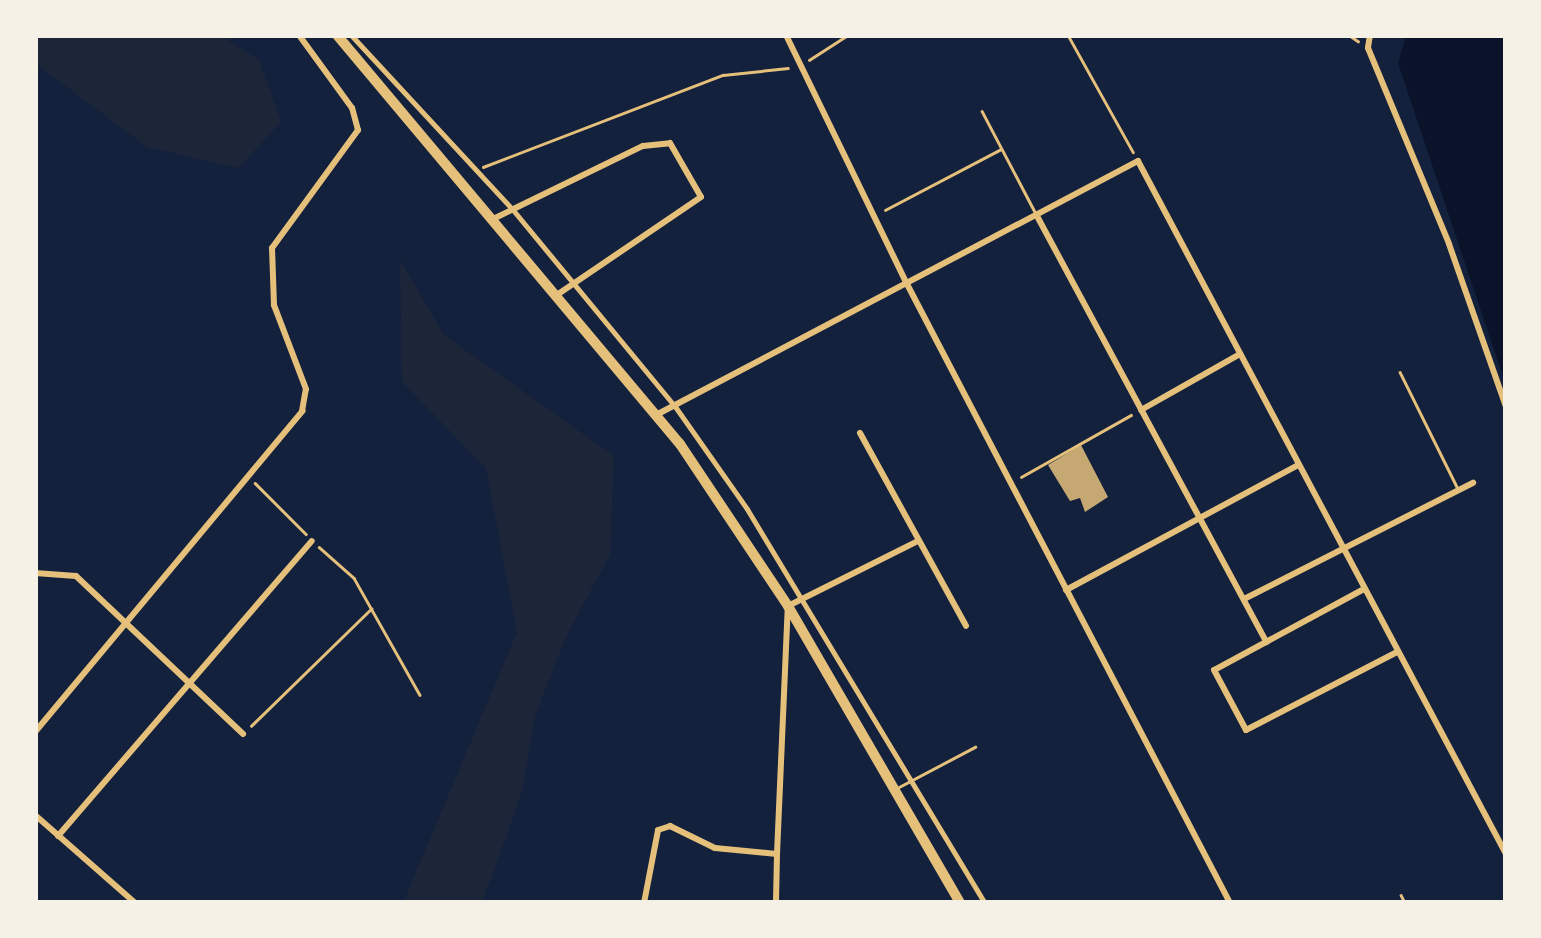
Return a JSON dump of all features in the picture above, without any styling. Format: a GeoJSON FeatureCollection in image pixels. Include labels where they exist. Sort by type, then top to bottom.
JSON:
{"type":"FeatureCollection","features":[{"type":"Feature","properties":{"kind":"main road"},"geometry":{"type":"LineString","coordinates":[[336,35],[656,415],[788,606],[960,903]]}},
{"type":"Feature","properties":{"kind":"street"},"geometry":{"type":"LineString","coordinates":[[35,732],[124,620],[302,411],[306,389],[274,305],[272,248],[358,130],[352,108],[299,35]]}},
{"type":"Feature","properties":{"kind":"street"},"geometry":{"type":"LineString","coordinates":[[351,35],[472,171],[513,210],[570,284],[674,405],[801,600],[984,903]]}},
{"type":"Feature","properties":{"kind":"street"},"geometry":{"type":"LineString","coordinates":[[786,35],[907,284],[1230,903]]}},
{"type":"Feature","properties":{"kind":"street"},"geometry":{"type":"LineString","coordinates":[[1370,35],[1368,48],[1449,244],[1506,407]]}},
{"type":"Feature","properties":{"kind":"street"},"geometry":{"type":"LineString","coordinates":[[490,221],[643,146],[670,143],[701,197],[555,296]]}},
{"type":"Feature","properties":{"kind":"street"},"geometry":{"type":"LineString","coordinates":[[656,415],[1138,161],[1506,854]]}},
{"type":"Feature","properties":{"kind":"street"},"geometry":{"type":"LineString","coordinates":[[1037,216],[1266,642]]}},
{"type":"Feature","properties":{"kind":"street"},"geometry":{"type":"LineString","coordinates":[[1141,410],[1240,354]]}},
{"type":"Feature","properties":{"kind":"street"},"geometry":{"type":"LineString","coordinates":[[860,433],[966,626]]}},
{"type":"Feature","properties":{"kind":"street"},"geometry":{"type":"LineString","coordinates":[[1066,590],[1298,465]]}},
{"type":"Feature","properties":{"kind":"street"},"geometry":{"type":"LineString","coordinates":[[1244,599],[1344,552],[1474,483]]}},
{"type":"Feature","properties":{"kind":"street"},"geometry":{"type":"LineString","coordinates":[[776,903],[788,606],[918,540]]}},
{"type":"Feature","properties":{"kind":"street"},"geometry":{"type":"LineString","coordinates":[[58,836],[312,541]]}},
{"type":"Feature","properties":{"kind":"street"},"geometry":{"type":"LineString","coordinates":[[35,573],[76,576],[243,734]]}},
{"type":"Feature","properties":{"kind":"street"},"geometry":{"type":"LineString","coordinates":[[1364,589],[1214,670],[1246,730],[1397,652]]}},
{"type":"Feature","properties":{"kind":"street"},"geometry":{"type":"LineString","coordinates":[[35,815],[135,903]]}},
{"type":"Feature","properties":{"kind":"street"},"geometry":{"type":"LineString","coordinates":[[644,903],[658,830],[670,826],[714,848],[777,854]]}},
{"type":"Feature","properties":{"kind":"lane"},"geometry":{"type":"LineString","coordinates":[[982,111],[1037,216]]}},
{"type":"Feature","properties":{"kind":"lane"},"geometry":{"type":"LineString","coordinates":[[885,210],[1002,149]]}},
{"type":"Feature","properties":{"kind":"lane"},"geometry":{"type":"LineString","coordinates":[[1400,372],[1458,491]]}},
{"type":"Feature","properties":{"kind":"lane"},"geometry":{"type":"LineString","coordinates":[[893,790],[976,747]]}},
{"type":"Feature","properties":{"kind":"lane"},"geometry":{"type":"LineString","coordinates":[[1401,895],[1406,903]]}},
{"type":"Feature","properties":{"kind":"path"},"geometry":{"type":"LineString","coordinates":[[472,171],[722,75],[799,66],[848,35]]}},
{"type":"Feature","properties":{"kind":"path"},"geometry":{"type":"LineString","coordinates":[[1068,35],[1138,161]]}},
{"type":"Feature","properties":{"kind":"path"},"geometry":{"type":"LineString","coordinates":[[1010,483],[1141,410]]}},
{"type":"Feature","properties":{"kind":"path"},"geometry":{"type":"LineString","coordinates":[[248,475],[354,578],[420,695]]}},
{"type":"Feature","properties":{"kind":"path"},"geometry":{"type":"LineString","coordinates":[[243,734],[372,608]]}},
{"type":"Feature","properties":{"kind":"shaded area"},"geometry":{"type":"Polygon","coordinates":[[[35,35],[220,35],[259,60],[281,122],[238,168],[147,147],[35,63],[35,35]]]}},
{"type":"Feature","properties":{"kind":"shaded area"},"geometry":{"type":"Polygon","coordinates":[[[1406,35],[1506,35],[1506,386],[1398,63],[1406,35]]]}},
{"type":"Feature","properties":{"kind":"shaded area"},"geometry":{"type":"Polygon","coordinates":[[[400,260],[444,335],[614,456],[610,555],[566,636],[535,716],[521,795],[482,903],[403,903],[517,632],[486,468],[402,382],[400,260]]]}},
{"type":"Feature","properties":{"kind":"building"},"geometry":{"type":"Polygon","coordinates":[[[1081,445],[1108,497],[1085,512],[1080,498],[1070,501],[1048,465],[1081,445]]]}}]}
